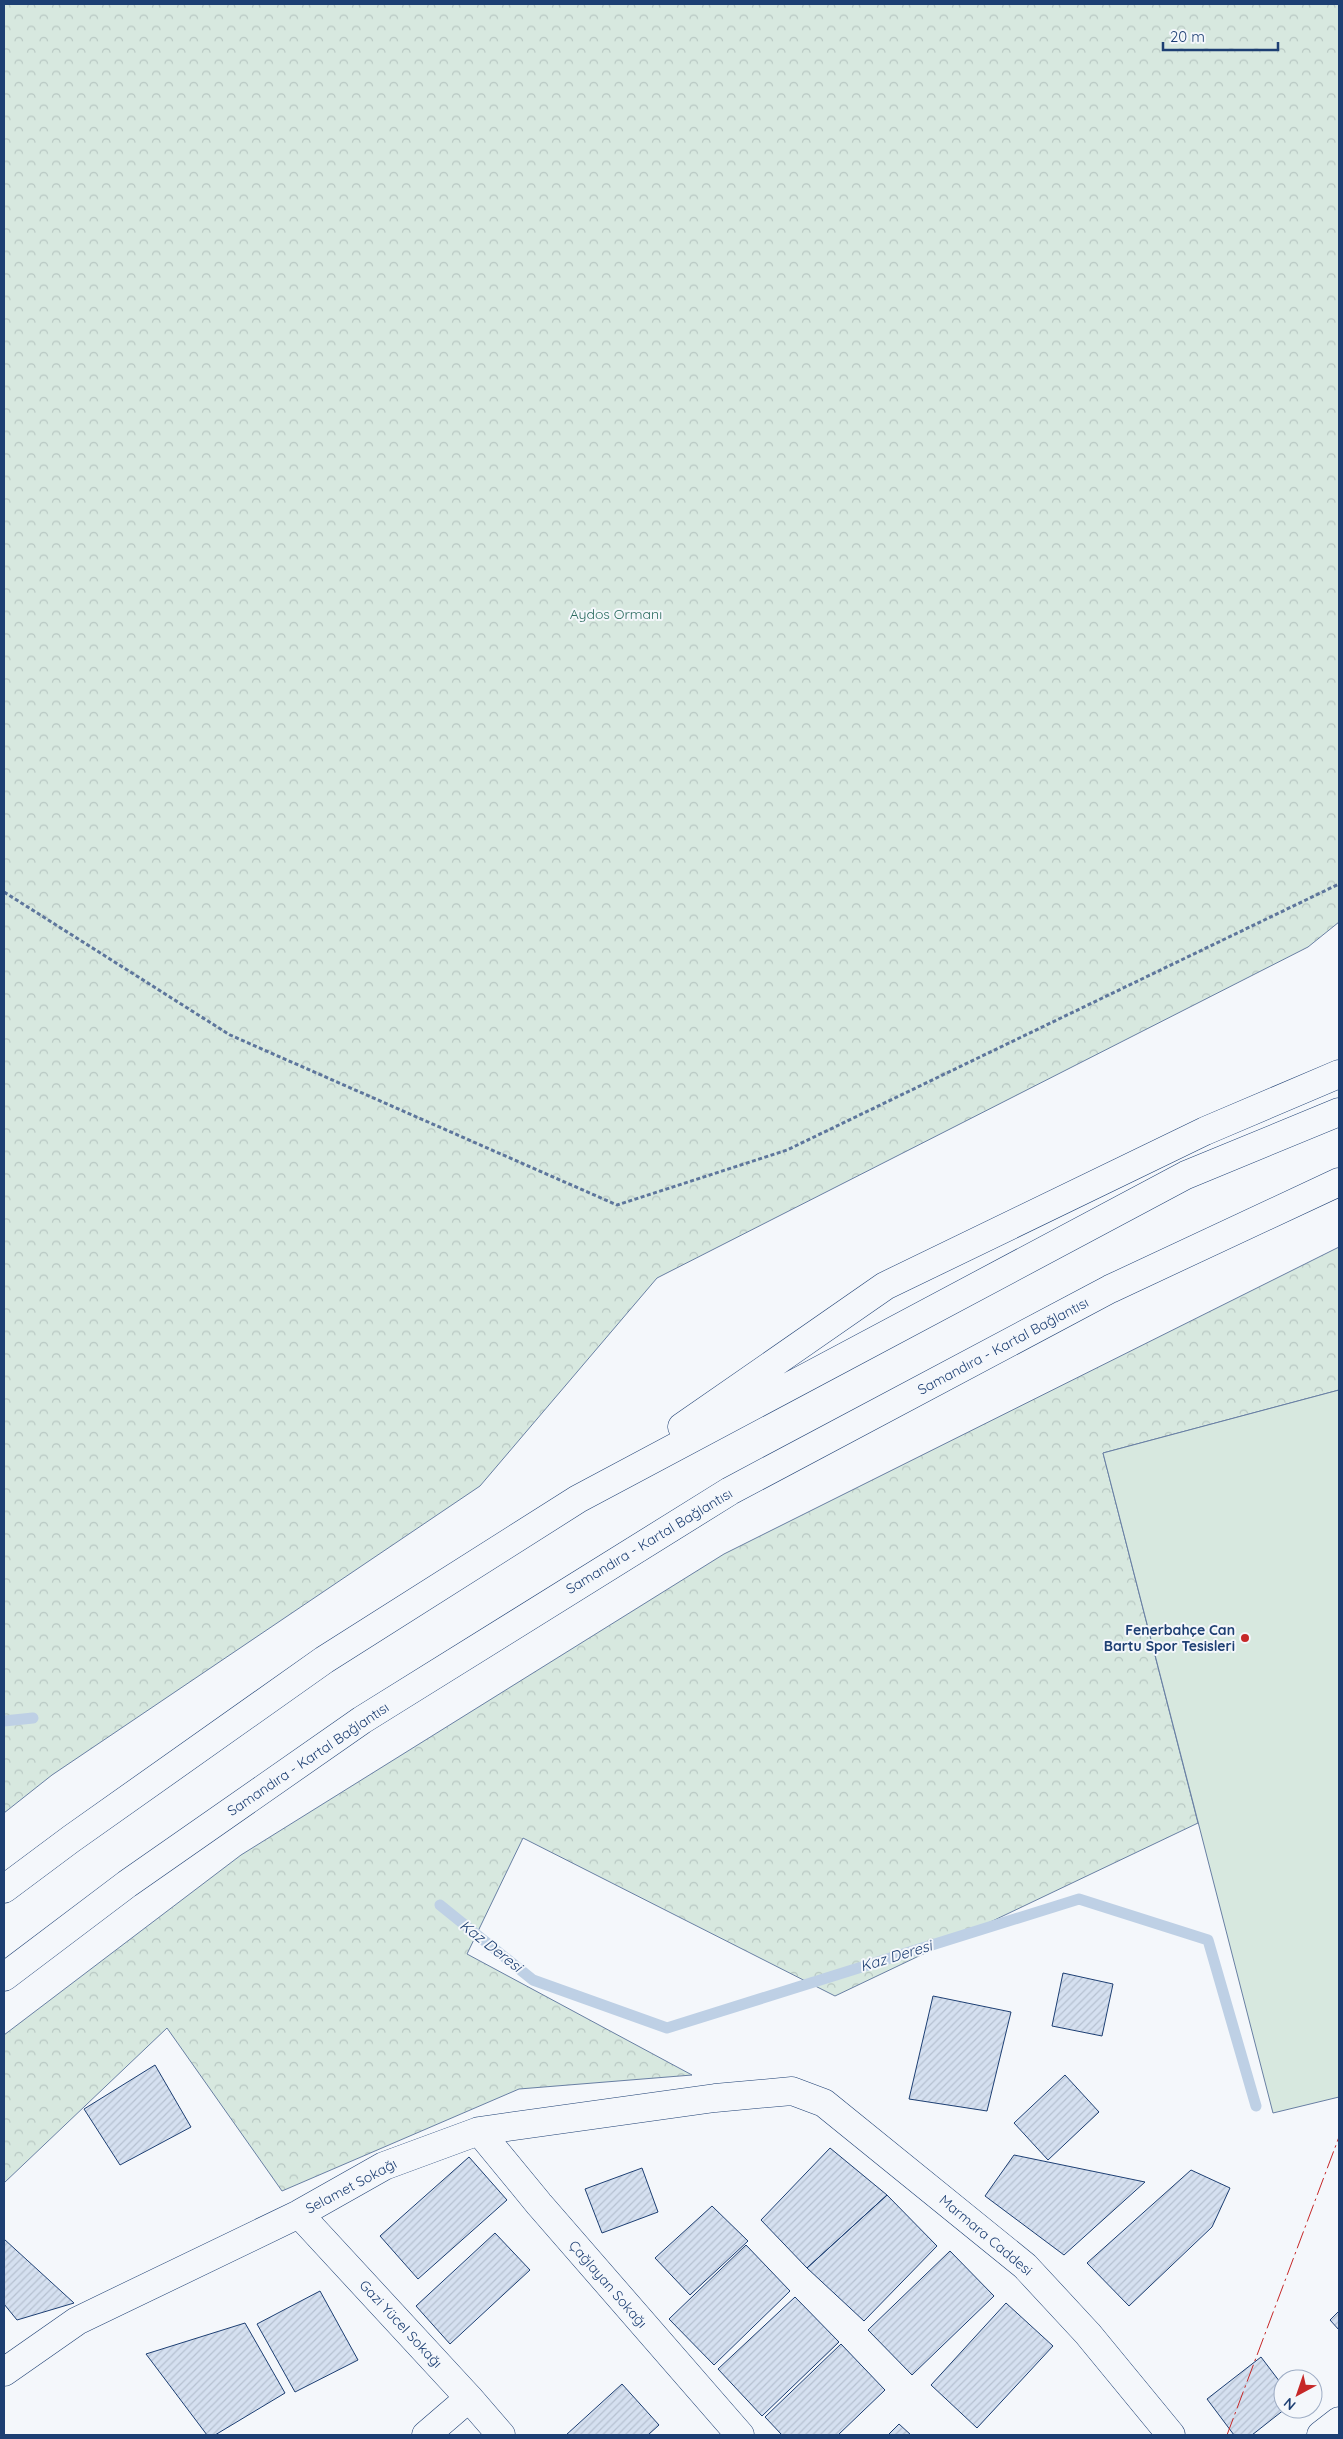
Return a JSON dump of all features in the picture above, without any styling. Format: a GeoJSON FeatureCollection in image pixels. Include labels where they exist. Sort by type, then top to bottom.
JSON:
{"type":"FeatureCollection","features":[{"type":"Feature","properties":{"kind":"main road"},"geometry":{"type":"LineString","coordinates":[[4,1889],[71,1838],[324,1660],[578,1499],[885,1286],[1205,1131],[1339,1074]]}},
{"type":"Feature","properties":{"kind":"main road"},"geometry":{"type":"LineString","coordinates":[[578,1499],[1186,1175],[1339,1112]]}},
{"type":"Feature","properties":{"kind":"main road","name":"Samandıra - Kartal Bağlantısı"},"geometry":{"type":"LineString","coordinates":[[4,1977],[127,1884],[362,1720],[730,1491],[1110,1289],[1339,1182]]}},
{"type":"Feature","properties":{"kind":"main road","name":"Selamet Sokağı"},"geometry":{"type":"LineString","coordinates":[[4,2372],[77,2321],[299,2214],[384,2166],[480,2131],[715,2098],[792,2092]]}},
{"type":"Feature","properties":{"kind":"main road","name":"Marmara Caddesi"},"geometry":{"type":"LineString","coordinates":[[792,2092],[824,2103],[1025,2266],[1088,2334],[1171,2435]]}},
{"type":"Feature","properties":{"kind":"main road","name":"Çağlayan Sokağı"},"geometry":{"type":"LineString","coordinates":[[480,2131],[538,2204],[740,2435]]}},
{"type":"Feature","properties":{"kind":"main road","name":"Gazi Yücel Sokağı"},"geometry":{"type":"LineString","coordinates":[[299,2214],[501,2435]]}},
{"type":"Feature","properties":{"kind":"main road"},"geometry":{"type":"LineString","coordinates":[[426,2435],[469,2398]]}},
{"type":"Feature","properties":{"kind":"main road"},"geometry":{"type":"LineString","coordinates":[[1321,2435],[1339,2421]]}},
{"type":"Feature","properties":{"kind":"path"},"geometry":{"type":"LineString","coordinates":[[4,892],[230,1036],[616,1205],[787,1150],[1339,884]]}},
{"type":"Feature","properties":{"kind":"green space","name":"Aydos Ormanı"},"geometry":{"type":"Polygon","coordinates":[[[4,4],[1339,4],[1339,922],[1308,947],[657,1278],[480,1486],[52,1775],[4,1813],[4,4]]]}},
{"type":"Feature","properties":{"kind":"green space"},"geometry":{"type":"Polygon","coordinates":[[[1339,1247],[1339,1390],[1103,1453],[1198,1823],[835,1996],[523,1838],[467,1954],[692,2075],[519,2089],[282,2191],[167,2028],[4,2183],[4,2035],[241,1855],[724,1554],[1339,1247]]]}},
{"type":"Feature","properties":{"kind":"green space","name":"Fenerbahçe Can Bartu Spor Tesisleri"},"geometry":{"type":"Polygon","coordinates":[[[1339,1390],[1339,2097],[1273,2113],[1103,1453],[1339,1390]]]}},
{"type":"Feature","properties":{"kind":"building"},"geometry":{"type":"Polygon","coordinates":[[[1063,1973],[1113,1984],[1102,2036],[1052,2026],[1063,1973]]]}},
{"type":"Feature","properties":{"kind":"building"},"geometry":{"type":"Polygon","coordinates":[[[933,1996],[1011,2012],[987,2111],[909,2099],[933,1996]]]}},
{"type":"Feature","properties":{"kind":"building"},"geometry":{"type":"Polygon","coordinates":[[[155,2065],[191,2127],[120,2165],[84,2109],[155,2065]]]}},
{"type":"Feature","properties":{"kind":"building"},"geometry":{"type":"Polygon","coordinates":[[[1065,2075],[1099,2112],[1048,2160],[1014,2123],[1065,2075]]]}},
{"type":"Feature","properties":{"kind":"building"},"geometry":{"type":"Polygon","coordinates":[[[830,2148],[887,2195],[807,2268],[761,2220],[830,2148]]]}},
{"type":"Feature","properties":{"kind":"building"},"geometry":{"type":"Polygon","coordinates":[[[1014,2155],[1145,2182],[1064,2255],[985,2196],[1014,2155]]]}},
{"type":"Feature","properties":{"kind":"building"},"geometry":{"type":"Polygon","coordinates":[[[469,2157],[507,2200],[418,2279],[380,2236],[469,2157]]]}},
{"type":"Feature","properties":{"kind":"building"},"geometry":{"type":"Polygon","coordinates":[[[642,2168],[658,2212],[602,2233],[585,2189],[642,2168]]]}},
{"type":"Feature","properties":{"kind":"building"},"geometry":{"type":"Polygon","coordinates":[[[1191,2170],[1230,2188],[1212,2227],[1129,2306],[1087,2263],[1191,2170]]]}},
{"type":"Feature","properties":{"kind":"building"},"geometry":{"type":"Polygon","coordinates":[[[887,2195],[937,2246],[864,2321],[807,2268],[887,2195]]]}},
{"type":"Feature","properties":{"kind":"building"},"geometry":{"type":"Polygon","coordinates":[[[712,2206],[748,2241],[690,2295],[655,2258],[712,2206]]]}},
{"type":"Feature","properties":{"kind":"building"},"geometry":{"type":"Polygon","coordinates":[[[495,2233],[530,2270],[450,2344],[416,2306],[495,2233]]]}},
{"type":"Feature","properties":{"kind":"building"},"geometry":{"type":"Polygon","coordinates":[[[4,2239],[74,2303],[17,2320],[4,2304],[4,2239]]]}},
{"type":"Feature","properties":{"kind":"building"},"geometry":{"type":"Polygon","coordinates":[[[746,2245],[790,2291],[714,2365],[669,2319],[746,2245]]]}},
{"type":"Feature","properties":{"kind":"building"},"geometry":{"type":"Polygon","coordinates":[[[950,2251],[994,2296],[912,2375],[868,2330],[950,2251]]]}},
{"type":"Feature","properties":{"kind":"building"},"geometry":{"type":"Polygon","coordinates":[[[320,2291],[358,2360],[295,2392],[257,2324],[320,2291]]]}},
{"type":"Feature","properties":{"kind":"building"},"geometry":{"type":"Polygon","coordinates":[[[795,2297],[839,2342],[762,2416],[718,2369],[795,2297]]]}},
{"type":"Feature","properties":{"kind":"building"},"geometry":{"type":"Polygon","coordinates":[[[1006,2303],[1053,2346],[977,2428],[931,2385],[1006,2303]]]}},
{"type":"Feature","properties":{"kind":"building"},"geometry":{"type":"Polygon","coordinates":[[[1339,2311],[1339,2330],[1330,2320],[1339,2311]]]}},
{"type":"Feature","properties":{"kind":"building"},"geometry":{"type":"Polygon","coordinates":[[[245,2323],[285,2393],[215,2435],[207,2435],[146,2354],[245,2323]]]}},
{"type":"Feature","properties":{"kind":"building"},"geometry":{"type":"Polygon","coordinates":[[[841,2344],[885,2390],[838,2435],[782,2435],[765,2417],[841,2344]]]}},
{"type":"Feature","properties":{"kind":"building"},"geometry":{"type":"Polygon","coordinates":[[[1261,2357],[1273,2373],[1273,2418],[1252,2435],[1234,2435],[1207,2399],[1261,2357]]]}},
{"type":"Feature","properties":{"kind":"building"},"geometry":{"type":"Polygon","coordinates":[[[622,2384],[659,2425],[648,2435],[566,2435],[622,2384]]]}},
{"type":"Feature","properties":{"kind":"building"},"geometry":{"type":"Polygon","coordinates":[[[899,2424],[911,2435],[888,2435],[899,2424]]]}},
{"type":"Feature","properties":{"kind":"waterway","name":"Kaz Deresi"},"geometry":{"type":"LineString","coordinates":[[4,1721],[33,1718]]}},
{"type":"Feature","properties":{"kind":"waterway","name":"Kaz Deresi"},"geometry":{"type":"LineString","coordinates":[[440,1905],[533,1980],[667,2028],[1079,1899],[1208,1940],[1256,2106]]}},
{"type":"Feature","properties":{"kind":"power"},"geometry":{"type":"LineString","coordinates":[[1227,2435],[1339,2137]]}},
{"type":"Feature","properties":{"kind":"place","name":"Fenerbahçe Can Bartu Spor Tesisleri"},"geometry":{"type":"Point","coordinates":[1245,1638]}}]}
